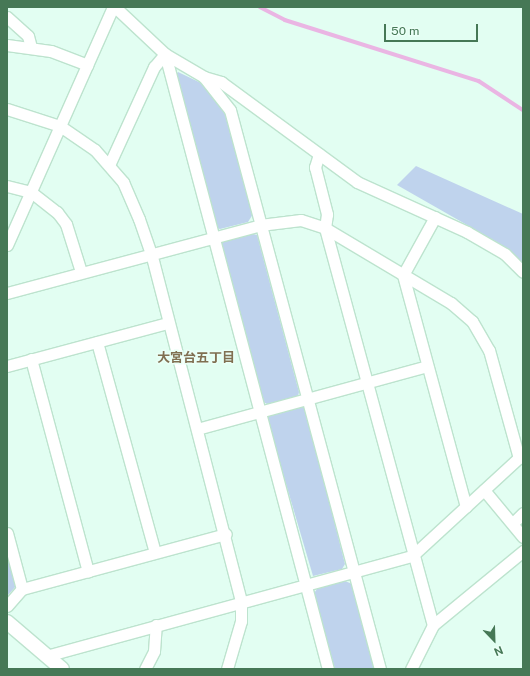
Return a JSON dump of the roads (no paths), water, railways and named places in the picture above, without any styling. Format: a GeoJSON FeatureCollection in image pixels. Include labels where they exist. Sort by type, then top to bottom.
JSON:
{"type":"FeatureCollection","features":[{"type":"Feature","properties":{"kind":"street"},"geometry":{"type":"LineString","coordinates":[[7,245],[114,7],[165,54],[204,77],[222,82],[357,182],[488,243],[523,272]]}},
{"type":"Feature","properties":{"kind":"street"},"geometry":{"type":"LineString","coordinates":[[7,17],[28,36],[31,47]]}},
{"type":"Feature","properties":{"kind":"street"},"geometry":{"type":"LineString","coordinates":[[7,45],[31,47],[87,65]]}},
{"type":"Feature","properties":{"kind":"street"},"geometry":{"type":"LineString","coordinates":[[110,163],[154,67],[165,54]]}},
{"type":"Feature","properties":{"kind":"street"},"geometry":{"type":"LineString","coordinates":[[165,54],[213,238],[308,585],[328,669]]}},
{"type":"Feature","properties":{"kind":"street"},"geometry":{"type":"LineString","coordinates":[[204,77],[230,110],[380,669]]}},
{"type":"Feature","properties":{"kind":"street"},"geometry":{"type":"LineString","coordinates":[[7,109],[60,126],[110,163],[132,200],[151,253],[168,323],[226,534],[241,602],[239,628],[228,669]]}},
{"type":"Feature","properties":{"kind":"street"},"geometry":{"type":"LineString","coordinates":[[319,154],[315,167],[327,214],[326,228],[412,556],[433,625]]}},
{"type":"Feature","properties":{"kind":"street"},"geometry":{"type":"LineString","coordinates":[[7,186],[31,192],[57,212],[66,224],[81,272]]}},
{"type":"Feature","properties":{"kind":"street"},"geometry":{"type":"LineString","coordinates":[[435,218],[403,275],[426,366],[466,507]]}},
{"type":"Feature","properties":{"kind":"street"},"geometry":{"type":"LineString","coordinates":[[7,293],[151,253],[289,219],[326,228],[462,312],[482,336],[521,456],[412,556],[46,656]]}},
{"type":"Feature","properties":{"kind":"street"},"geometry":{"type":"LineString","coordinates":[[7,366],[168,323]]}},
{"type":"Feature","properties":{"kind":"street"},"geometry":{"type":"LineString","coordinates":[[97,342],[156,552]]}},
{"type":"Feature","properties":{"kind":"street"},"geometry":{"type":"LineString","coordinates":[[31,359],[88,571]]}},
{"type":"Feature","properties":{"kind":"street"},"geometry":{"type":"LineString","coordinates":[[197,429],[426,366]]}},
{"type":"Feature","properties":{"kind":"street"},"geometry":{"type":"LineString","coordinates":[[484,490],[519,518],[523,537]]}},
{"type":"Feature","properties":{"kind":"street"},"geometry":{"type":"LineString","coordinates":[[7,533],[22,589]]}},
{"type":"Feature","properties":{"kind":"street"},"geometry":{"type":"LineString","coordinates":[[7,606],[22,589],[226,534]]}},
{"type":"Feature","properties":{"kind":"street"},"geometry":{"type":"LineString","coordinates":[[411,669],[433,625],[523,550]]}},
{"type":"Feature","properties":{"kind":"street"},"geometry":{"type":"LineString","coordinates":[[7,622],[62,669]]}},
{"type":"Feature","properties":{"kind":"street"},"geometry":{"type":"LineString","coordinates":[[145,669],[154,651],[156,625]]}},
{"type":"Feature","properties":{"kind":"waterway"},"geometry":{"type":"LineString","coordinates":[[260,7],[285,20],[479,81],[523,110]]}},
{"type":"Feature","properties":{"kind":"district","name":"大宮台五丁目"},"geometry":{"type":"Point","coordinates":[196,358]}}]}
